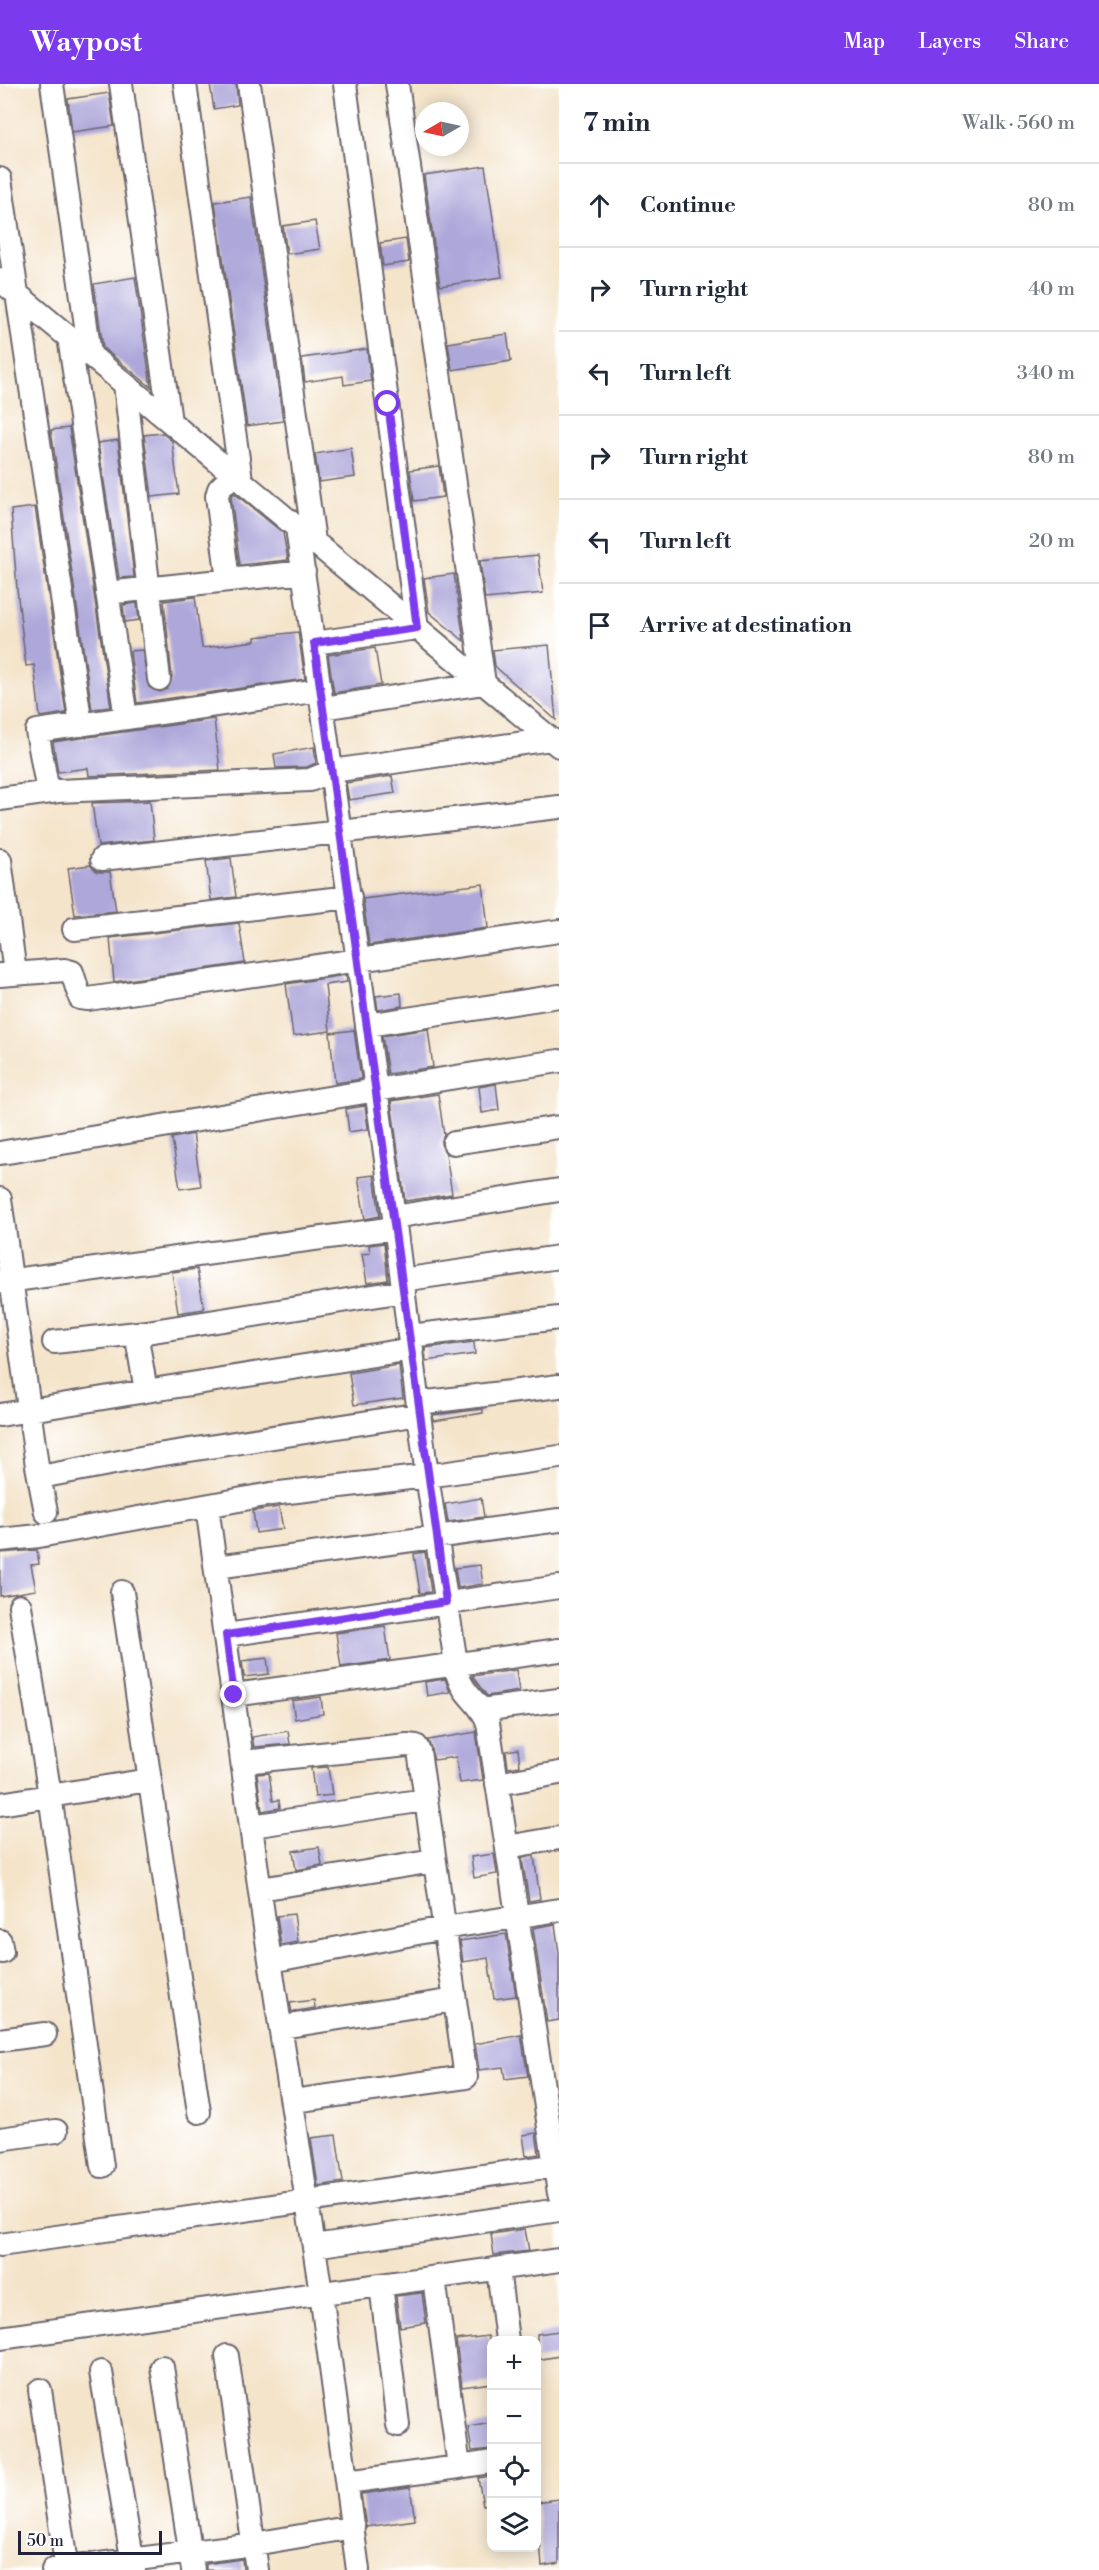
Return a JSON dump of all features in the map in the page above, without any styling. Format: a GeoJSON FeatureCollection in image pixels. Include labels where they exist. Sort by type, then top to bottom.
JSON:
{"type":"FeatureCollection","features":[{"type":"Feature","properties":{"kind":"street"},"geometry":{"type":"LineString","coordinates":[[52,84],[90,354]]}},
{"type":"Feature","properties":{"kind":"street"},"geometry":{"type":"LineString","coordinates":[[121,84],[170,421]]}},
{"type":"Feature","properties":{"kind":"street"},"geometry":{"type":"LineString","coordinates":[[185,84],[237,477]]}},
{"type":"Feature","properties":{"kind":"street"},"geometry":{"type":"LineString","coordinates":[[249,84],[305,535],[304,572],[420,1408],[427,1476],[460,1683],[488,1723],[558,2165],[559,2193]]}},
{"type":"Feature","properties":{"kind":"street"},"geometry":{"type":"LineString","coordinates":[[345,84],[417,628]]}},
{"type":"Feature","properties":{"kind":"street"},"geometry":{"type":"LineString","coordinates":[[397,84],[484,683]]}},
{"type":"Feature","properties":{"kind":"street"},"geometry":{"type":"LineString","coordinates":[[0,179],[8,286],[81,725]]}},
{"type":"Feature","properties":{"kind":"street"},"geometry":{"type":"LineString","coordinates":[[8,286],[555,742]]}},
{"type":"Feature","properties":{"kind":"street"},"geometry":{"type":"LineString","coordinates":[[69,337],[126,718]]}},
{"type":"Feature","properties":{"kind":"street"},"geometry":{"type":"LineString","coordinates":[[125,384],[159,679]]}},
{"type":"Feature","properties":{"kind":"street"},"geometry":{"type":"LineString","coordinates":[[228,580],[217,496],[219,489],[237,477]]}},
{"type":"Feature","properties":{"kind":"street"},"geometry":{"type":"LineString","coordinates":[[107,593],[304,572]]}},
{"type":"Feature","properties":{"kind":"street"},"geometry":{"type":"LineString","coordinates":[[314,643],[417,628]]}},
{"type":"Feature","properties":{"kind":"street"},"geometry":{"type":"LineString","coordinates":[[48,792],[37,731],[126,718],[484,683]]}},
{"type":"Feature","properties":{"kind":"street"},"geometry":{"type":"LineString","coordinates":[[0,799],[48,792],[310,780],[332,771],[555,742]]}},
{"type":"Feature","properties":{"kind":"street"},"geometry":{"type":"LineString","coordinates":[[102,859],[559,807]]}},
{"type":"Feature","properties":{"kind":"street"},"geometry":{"type":"LineString","coordinates":[[0,861],[8,974],[65,970],[72,972],[80,998],[88,999],[559,931]]}},
{"type":"Feature","properties":{"kind":"street"},"geometry":{"type":"LineString","coordinates":[[74,929],[350,897]]}},
{"type":"Feature","properties":{"kind":"street"},"geometry":{"type":"LineString","coordinates":[[367,1025],[559,996]]}},
{"type":"Feature","properties":{"kind":"street"},"geometry":{"type":"LineString","coordinates":[[0,1153],[274,1109],[375,1089],[559,1061]]}},
{"type":"Feature","properties":{"kind":"street"},"geometry":{"type":"LineString","coordinates":[[454,1143],[559,1127]]}},
{"type":"Feature","properties":{"kind":"street"},"geometry":{"type":"LineString","coordinates":[[6,1281],[394,1222],[559,1190]]}},
{"type":"Feature","properties":{"kind":"street"},"geometry":{"type":"LineString","coordinates":[[0,1199],[6,1281],[31,1410],[46,1512]]}},
{"type":"Feature","properties":{"kind":"street"},"geometry":{"type":"LineString","coordinates":[[54,1342],[147,1332],[559,1257]]}},
{"type":"Feature","properties":{"kind":"street"},"geometry":{"type":"LineString","coordinates":[[0,1415],[559,1318]]}},
{"type":"Feature","properties":{"kind":"street"},"geometry":{"type":"LineString","coordinates":[[146,1391],[138,1344],[141,1336],[147,1332]]}},
{"type":"Feature","properties":{"kind":"street"},"geometry":{"type":"LineString","coordinates":[[40,1477],[420,1408],[559,1386]]}},
{"type":"Feature","properties":{"kind":"street"},"geometry":{"type":"LineString","coordinates":[[0,1540],[271,1494],[427,1476],[559,1457]]}},
{"type":"Feature","properties":{"kind":"street"},"geometry":{"type":"LineString","coordinates":[[207,1506],[260,1889],[308,2201],[358,2570]]}},
{"type":"Feature","properties":{"kind":"street"},"geometry":{"type":"LineString","coordinates":[[216,1567],[559,1520]]}},
{"type":"Feature","properties":{"kind":"street"},"geometry":{"type":"LineString","coordinates":[[226,1635],[559,1587]]}},
{"type":"Feature","properties":{"kind":"street"},"geometry":{"type":"LineString","coordinates":[[122,1592],[199,2112]]}},
{"type":"Feature","properties":{"kind":"street"},"geometry":{"type":"LineString","coordinates":[[20,1606],[50,1796],[102,2166]]}},
{"type":"Feature","properties":{"kind":"street"},"geometry":{"type":"LineString","coordinates":[[234,1695],[559,1650]]}},
{"type":"Feature","properties":{"kind":"street"},"geometry":{"type":"LineString","coordinates":[[481,1710],[559,1700]]}},
{"type":"Feature","properties":{"kind":"street"},"geometry":{"type":"LineString","coordinates":[[243,1762],[416,1746],[419,1751],[466,2077],[293,2101]]}},
{"type":"Feature","properties":{"kind":"street"},"geometry":{"type":"LineString","coordinates":[[497,1784],[559,1773]]}},
{"type":"Feature","properties":{"kind":"street"},"geometry":{"type":"LineString","coordinates":[[0,1804],[149,1780]]}},
{"type":"Feature","properties":{"kind":"street"},"geometry":{"type":"LineString","coordinates":[[252,1826],[425,1800]]}},
{"type":"Feature","properties":{"kind":"street"},"geometry":{"type":"LineString","coordinates":[[507,1847],[559,1838]]}},
{"type":"Feature","properties":{"kind":"street"},"geometry":{"type":"LineString","coordinates":[[260,1889],[434,1862]]}},
{"type":"Feature","properties":{"kind":"street"},"geometry":{"type":"LineString","coordinates":[[271,1961],[517,1915],[559,1910]]}},
{"type":"Feature","properties":{"kind":"street"},"geometry":{"type":"LineString","coordinates":[[282,2027],[454,2000]]}},
{"type":"Feature","properties":{"kind":"street"},"geometry":{"type":"LineString","coordinates":[[0,2040],[45,2034]]}},
{"type":"Feature","properties":{"kind":"street"},"geometry":{"type":"LineString","coordinates":[[0,2139],[56,2131]]}},
{"type":"Feature","properties":{"kind":"street"},"geometry":{"type":"LineString","coordinates":[[0,2245],[558,2165]]}},
{"type":"Feature","properties":{"kind":"street"},"geometry":{"type":"LineString","coordinates":[[314,2246],[559,2210]]}},
{"type":"Feature","properties":{"kind":"street"},"geometry":{"type":"LineString","coordinates":[[0,2338],[559,2260]]}},
{"type":"Feature","properties":{"kind":"street"},"geometry":{"type":"LineString","coordinates":[[498,2269],[506,2336]]}},
{"type":"Feature","properties":{"kind":"street"},"geometry":{"type":"LineString","coordinates":[[434,2278],[459,2467]]}},
{"type":"Feature","properties":{"kind":"street"},"geometry":{"type":"LineString","coordinates":[[381,2285],[398,2425]]}},
{"type":"Feature","properties":{"kind":"street"},"geometry":{"type":"LineString","coordinates":[[227,2356],[257,2570]]}},
{"type":"Feature","properties":{"kind":"street"},"geometry":{"type":"LineString","coordinates":[[162,2367],[192,2561]]}},
{"type":"Feature","properties":{"kind":"street"},"geometry":{"type":"LineString","coordinates":[[101,2372],[133,2565]]}},
{"type":"Feature","properties":{"kind":"street"},"geometry":{"type":"LineString","coordinates":[[40,2390],[62,2569],[192,2561],[254,2544],[353,2527]]}},
{"type":"Feature","properties":{"kind":"street"},"geometry":{"type":"LineString","coordinates":[[347,2482],[487,2463]]}},
{"type":"Feature","properties":{"kind":"building"},"geometry":{"type":"Polygon","coordinates":[[[210,84],[236,84],[238,105],[214,109],[210,84]]]}},
{"type":"Feature","properties":{"kind":"building"},"geometry":{"type":"Polygon","coordinates":[[[109,93],[114,126],[72,132],[68,99],[109,93]]]}},
{"type":"Feature","properties":{"kind":"building"},"geometry":{"type":"Polygon","coordinates":[[[485,166],[502,277],[440,286],[424,175],[485,166]]]}},
{"type":"Feature","properties":{"kind":"building"},"geometry":{"type":"Polygon","coordinates":[[[251,197],[283,421],[247,426],[215,202],[251,197]]]}},
{"type":"Feature","properties":{"kind":"building"},"geometry":{"type":"Polygon","coordinates":[[[315,221],[320,249],[287,254],[283,226],[315,221]]]}},
{"type":"Feature","properties":{"kind":"building"},"geometry":{"type":"Polygon","coordinates":[[[406,239],[409,262],[383,266],[380,243],[406,239]]]}},
{"type":"Feature","properties":{"kind":"building"},"geometry":{"type":"Polygon","coordinates":[[[135,277],[151,387],[103,348],[94,284],[135,277]]]}},
{"type":"Feature","properties":{"kind":"building"},"geometry":{"type":"Polygon","coordinates":[[[507,334],[511,361],[452,370],[448,343],[507,334]]]}},
{"type":"Feature","properties":{"kind":"building"},"geometry":{"type":"Polygon","coordinates":[[[367,349],[371,381],[344,385],[343,376],[305,382],[302,358],[367,349]]]}},
{"type":"Feature","properties":{"kind":"building"},"geometry":{"type":"Polygon","coordinates":[[[69,428],[111,707],[92,709],[51,430],[69,428]]]}},
{"type":"Feature","properties":{"kind":"building"},"geometry":{"type":"Polygon","coordinates":[[[162,433],[172,441],[179,494],[152,497],[144,435],[162,433]]]}},
{"type":"Feature","properties":{"kind":"building"},"geometry":{"type":"Polygon","coordinates":[[[118,440],[134,577],[119,578],[98,443],[118,440]]]}},
{"type":"Feature","properties":{"kind":"building"},"geometry":{"type":"Polygon","coordinates":[[[351,448],[355,477],[319,482],[315,454],[351,448]]]}},
{"type":"Feature","properties":{"kind":"building"},"geometry":{"type":"Polygon","coordinates":[[[439,466],[443,497],[414,501],[410,470],[439,466]]]}},
{"type":"Feature","properties":{"kind":"building"},"geometry":{"type":"Polygon","coordinates":[[[234,493],[283,533],[288,560],[240,565],[231,497],[234,493]]]}},
{"type":"Feature","properties":{"kind":"building"},"geometry":{"type":"Polygon","coordinates":[[[35,507],[66,713],[40,717],[34,665],[26,666],[11,510],[35,507]]]}},
{"type":"Feature","properties":{"kind":"building"},"geometry":{"type":"Polygon","coordinates":[[[538,555],[543,593],[485,599],[480,561],[538,555]]]}},
{"type":"Feature","properties":{"kind":"building"},"geometry":{"type":"Polygon","coordinates":[[[454,574],[464,641],[429,612],[424,578],[454,574]]]}},
{"type":"Feature","properties":{"kind":"building"},"geometry":{"type":"Polygon","coordinates":[[[195,597],[202,648],[255,641],[255,637],[298,632],[305,679],[137,703],[130,651],[142,650],[149,687],[160,692],[167,689],[172,677],[164,601],[195,597]]]}},
{"type":"Feature","properties":{"kind":"building"},"geometry":{"type":"Polygon","coordinates":[[[137,603],[139,620],[125,622],[123,605],[137,603]]]}},
{"type":"Feature","properties":{"kind":"building"},"geometry":{"type":"Polygon","coordinates":[[[549,645],[556,720],[495,666],[493,650],[549,645]]]}},
{"type":"Feature","properties":{"kind":"building"},"geometry":{"type":"Polygon","coordinates":[[[375,648],[381,685],[334,693],[328,655],[375,648]]]}},
{"type":"Feature","properties":{"kind":"building"},"geometry":{"type":"Polygon","coordinates":[[[214,719],[220,770],[89,776],[88,768],[58,772],[53,742],[214,719]]]}},
{"type":"Feature","properties":{"kind":"building"},"geometry":{"type":"Polygon","coordinates":[[[314,747],[316,763],[307,767],[276,768],[274,754],[314,747]]]}},
{"type":"Feature","properties":{"kind":"building"},"geometry":{"type":"Polygon","coordinates":[[[392,776],[395,793],[349,800],[346,783],[392,776]]]}},
{"type":"Feature","properties":{"kind":"building"},"geometry":{"type":"Polygon","coordinates":[[[150,801],[154,840],[98,846],[92,803],[150,801]]]}},
{"type":"Feature","properties":{"kind":"building"},"geometry":{"type":"Polygon","coordinates":[[[231,858],[236,897],[211,900],[206,861],[231,858]]]}},
{"type":"Feature","properties":{"kind":"building"},"geometry":{"type":"Polygon","coordinates":[[[90,865],[97,872],[110,872],[116,911],[75,915],[68,868],[90,865]]]}},
{"type":"Feature","properties":{"kind":"building"},"geometry":{"type":"Polygon","coordinates":[[[483,884],[488,928],[369,945],[363,899],[483,884]]]}},
{"type":"Feature","properties":{"kind":"building"},"geometry":{"type":"Polygon","coordinates":[[[239,923],[245,963],[114,982],[110,938],[239,923]]]}},
{"type":"Feature","properties":{"kind":"building"},"geometry":{"type":"Polygon","coordinates":[[[346,975],[347,982],[325,985],[330,1031],[293,1036],[286,984],[346,975]]]}},
{"type":"Feature","properties":{"kind":"building"},"geometry":{"type":"Polygon","coordinates":[[[401,993],[402,1006],[378,1010],[376,996],[401,993]]]}},
{"type":"Feature","properties":{"kind":"building"},"geometry":{"type":"Polygon","coordinates":[[[428,1029],[433,1067],[388,1074],[382,1036],[428,1029]]]}},
{"type":"Feature","properties":{"kind":"building"},"geometry":{"type":"Polygon","coordinates":[[[354,1030],[361,1079],[335,1083],[330,1033],[354,1030]]]}},
{"type":"Feature","properties":{"kind":"building"},"geometry":{"type":"Polygon","coordinates":[[[496,1084],[499,1110],[482,1113],[479,1087],[496,1084]]]}},
{"type":"Feature","properties":{"kind":"building"},"geometry":{"type":"Polygon","coordinates":[[[438,1094],[444,1135],[441,1144],[446,1154],[452,1194],[405,1201],[391,1101],[438,1094]]]}},
{"type":"Feature","properties":{"kind":"building"},"geometry":{"type":"Polygon","coordinates":[[[365,1106],[368,1129],[349,1132],[346,1109],[365,1106]]]}},
{"type":"Feature","properties":{"kind":"building"},"geometry":{"type":"Polygon","coordinates":[[[193,1134],[201,1186],[180,1189],[172,1138],[193,1134]]]}},
{"type":"Feature","properties":{"kind":"building"},"geometry":{"type":"Polygon","coordinates":[[[374,1175],[380,1216],[365,1219],[358,1177],[374,1175]]]}},
{"type":"Feature","properties":{"kind":"building"},"geometry":{"type":"Polygon","coordinates":[[[384,1243],[388,1280],[367,1283],[362,1254],[370,1253],[369,1245],[384,1243]]]}},
{"type":"Feature","properties":{"kind":"building"},"geometry":{"type":"Polygon","coordinates":[[[197,1269],[204,1309],[178,1313],[172,1272],[197,1269]]]}},
{"type":"Feature","properties":{"kind":"building"},"geometry":{"type":"Polygon","coordinates":[[[474,1342],[475,1354],[426,1361],[425,1348],[474,1342]]]}},
{"type":"Feature","properties":{"kind":"building"},"geometry":{"type":"Polygon","coordinates":[[[399,1365],[403,1398],[354,1405],[349,1373],[399,1365]]]}},
{"type":"Feature","properties":{"kind":"building"},"geometry":{"type":"Polygon","coordinates":[[[483,1409],[483,1413],[434,1421],[433,1415],[483,1409]]]}},
{"type":"Feature","properties":{"kind":"building"},"geometry":{"type":"Polygon","coordinates":[[[481,1498],[484,1517],[448,1522],[445,1504],[481,1498]]]}},
{"type":"Feature","properties":{"kind":"building"},"geometry":{"type":"Polygon","coordinates":[[[279,1507],[283,1529],[256,1533],[253,1511],[279,1507]]]}},
{"type":"Feature","properties":{"kind":"building"},"geometry":{"type":"Polygon","coordinates":[[[37,1550],[39,1564],[31,1565],[36,1590],[0,1596],[0,1553],[37,1550]]]}},
{"type":"Feature","properties":{"kind":"building"},"geometry":{"type":"Polygon","coordinates":[[[425,1552],[431,1592],[420,1593],[414,1554],[425,1552]]]}},
{"type":"Feature","properties":{"kind":"building"},"geometry":{"type":"Polygon","coordinates":[[[480,1565],[483,1584],[458,1588],[455,1568],[480,1565]]]}},
{"type":"Feature","properties":{"kind":"building"},"geometry":{"type":"Polygon","coordinates":[[[385,1626],[390,1660],[341,1667],[336,1633],[385,1626]]]}},
{"type":"Feature","properties":{"kind":"building"},"geometry":{"type":"Polygon","coordinates":[[[267,1658],[269,1674],[244,1677],[242,1661],[267,1658]]]}},
{"type":"Feature","properties":{"kind":"building"},"geometry":{"type":"Polygon","coordinates":[[[516,1670],[519,1691],[487,1696],[472,1676],[516,1670]]]}},
{"type":"Feature","properties":{"kind":"building"},"geometry":{"type":"Polygon","coordinates":[[[445,1679],[450,1692],[427,1696],[425,1682],[445,1679]]]}},
{"type":"Feature","properties":{"kind":"building"},"geometry":{"type":"Polygon","coordinates":[[[321,1697],[323,1714],[295,1719],[292,1701],[321,1697]]]}},
{"type":"Feature","properties":{"kind":"building"},"geometry":{"type":"Polygon","coordinates":[[[288,1731],[290,1744],[254,1747],[252,1737],[288,1731]]]}},
{"type":"Feature","properties":{"kind":"building"},"geometry":{"type":"Polygon","coordinates":[[[476,1732],[483,1780],[460,1783],[456,1757],[434,1760],[428,1740],[476,1732]]]}},
{"type":"Feature","properties":{"kind":"building"},"geometry":{"type":"Polygon","coordinates":[[[518,1749],[520,1766],[508,1768],[506,1751],[518,1749]]]}},
{"type":"Feature","properties":{"kind":"building"},"geometry":{"type":"Polygon","coordinates":[[[328,1767],[332,1795],[315,1797],[311,1768],[328,1767]]]}},
{"type":"Feature","properties":{"kind":"building"},"geometry":{"type":"Polygon","coordinates":[[[269,1773],[273,1801],[279,1800],[280,1808],[262,1811],[257,1774],[269,1773]]]}},
{"type":"Feature","properties":{"kind":"building"},"geometry":{"type":"Polygon","coordinates":[[[319,1847],[322,1865],[296,1870],[293,1851],[319,1847]]]}},
{"type":"Feature","properties":{"kind":"building"},"geometry":{"type":"Polygon","coordinates":[[[494,1854],[497,1874],[474,1878],[471,1857],[494,1854]]]}},
{"type":"Feature","properties":{"kind":"building"},"geometry":{"type":"Polygon","coordinates":[[[534,1856],[540,1899],[529,1901],[522,1858],[534,1856]]]}},
{"type":"Feature","properties":{"kind":"building"},"geometry":{"type":"Polygon","coordinates":[[[294,1914],[298,1942],[281,1945],[277,1916],[294,1914]]]}},
{"type":"Feature","properties":{"kind":"building"},"geometry":{"type":"Polygon","coordinates":[[[555,1924],[559,1953],[559,2020],[547,2022],[533,1928],[555,1924]]]}},
{"type":"Feature","properties":{"kind":"building"},"geometry":{"type":"Polygon","coordinates":[[[506,1934],[516,1996],[494,1999],[488,1958],[463,1962],[460,1941],[506,1934]]]}},
{"type":"Feature","properties":{"kind":"building"},"geometry":{"type":"Polygon","coordinates":[[[314,2000],[315,2008],[292,2012],[290,2003],[314,2000]]]}},
{"type":"Feature","properties":{"kind":"building"},"geometry":{"type":"Polygon","coordinates":[[[521,2035],[528,2076],[505,2079],[503,2067],[479,2070],[475,2044],[521,2035]]]}},
{"type":"Feature","properties":{"kind":"building"},"geometry":{"type":"Polygon","coordinates":[[[536,2133],[539,2154],[526,2156],[523,2135],[536,2133]]]}},
{"type":"Feature","properties":{"kind":"building"},"geometry":{"type":"Polygon","coordinates":[[[336,2135],[343,2182],[318,2186],[311,2138],[336,2135]]]}},
{"type":"Feature","properties":{"kind":"building"},"geometry":{"type":"Polygon","coordinates":[[[525,2229],[529,2251],[494,2255],[491,2234],[525,2229]]]}},
{"type":"Feature","properties":{"kind":"building"},"geometry":{"type":"Polygon","coordinates":[[[422,2293],[426,2323],[400,2327],[396,2296],[422,2293]]]}},
{"type":"Feature","properties":{"kind":"building"},"geometry":{"type":"Polygon","coordinates":[[[559,2331],[559,2356],[541,2359],[541,2336],[537,2334],[559,2331]]]}},
{"type":"Feature","properties":{"kind":"building"},"geometry":{"type":"Polygon","coordinates":[[[487,2336],[487,2384],[462,2387],[456,2340],[487,2336]]]}},
{"type":"Feature","properties":{"kind":"building"},"geometry":{"type":"Polygon","coordinates":[[[487,2424],[487,2450],[472,2451],[468,2427],[487,2424]]]}},
{"type":"Feature","properties":{"kind":"building"},"geometry":{"type":"Polygon","coordinates":[[[487,2477],[487,2505],[483,2505],[478,2478],[487,2477]]]}},
{"type":"Feature","properties":{"kind":"building"},"geometry":{"type":"Polygon","coordinates":[[[410,2487],[415,2520],[366,2527],[361,2494],[410,2487]]]}},
{"type":"Feature","properties":{"kind":"building"},"geometry":{"type":"Polygon","coordinates":[[[559,2499],[559,2563],[542,2566],[541,2552],[541,2501],[559,2499]]]}},
{"type":"Feature","properties":{"kind":"building"},"geometry":{"type":"Polygon","coordinates":[[[242,2559],[243,2570],[206,2570],[206,2564],[242,2559]]]}},
{"type":"Feature","properties":{"kind":"route"},"geometry":{"type":"LineString","coordinates":[[234,1695],[226,1635],[446,1602],[314,643],[417,628],[388,404]]}}]}
